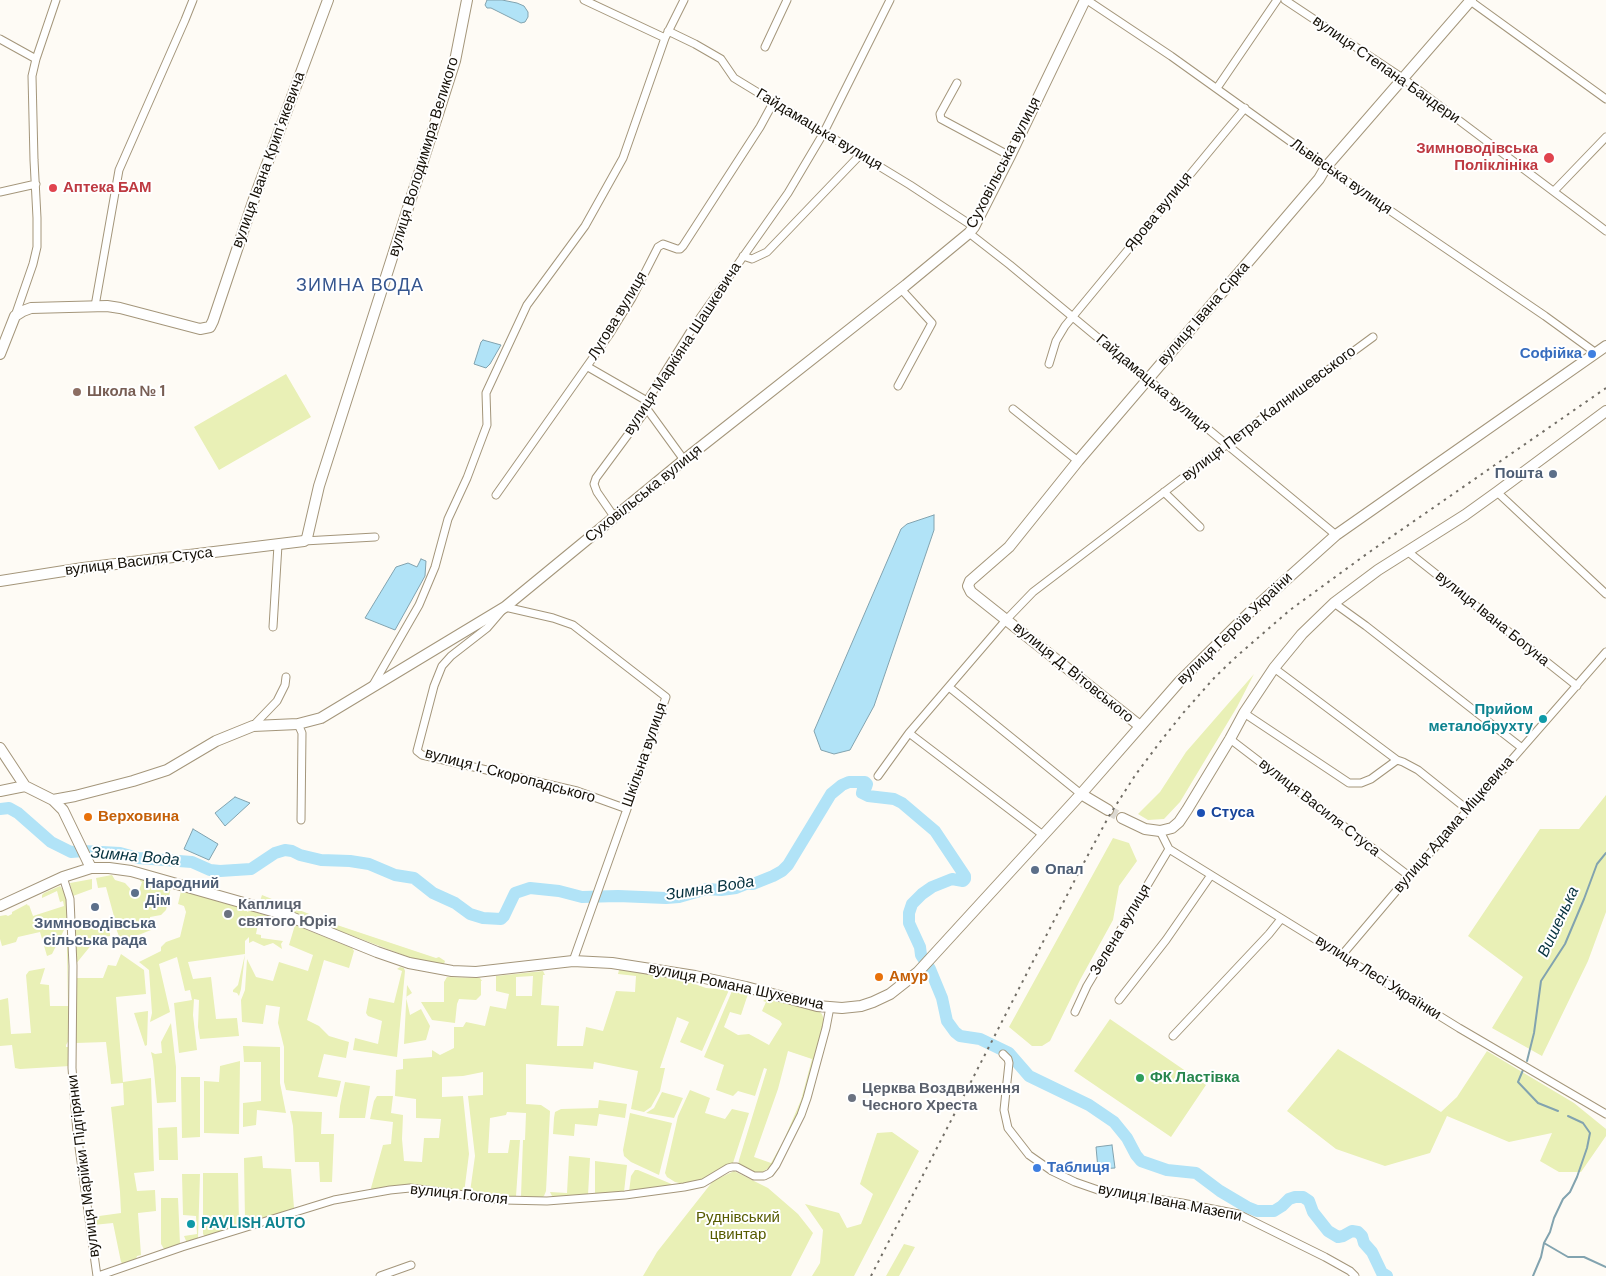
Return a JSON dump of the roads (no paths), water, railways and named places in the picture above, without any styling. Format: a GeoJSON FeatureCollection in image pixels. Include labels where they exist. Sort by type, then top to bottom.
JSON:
{"type":"FeatureCollection","features":[{"type":"Feature","properties":{"kind":"street"},"geometry":{"type":"LineString","coordinates":[[0,354],[33,264],[37,247],[32,76],[36,58],[56,0]]}},
{"type":"Feature","properties":{"kind":"street"},"geometry":{"type":"LineString","coordinates":[[15,316],[31,308],[95,306],[119,170],[192,0]]}},
{"type":"Feature","properties":{"kind":"street","name":"вулиця Івана Крипʼякевича"},"geometry":{"type":"LineString","coordinates":[[95,306],[120,308],[200,329],[210,327],[254,200],[328,0]]}},
{"type":"Feature","properties":{"kind":"street","name":"вулиця Володимира Великого"},"geometry":{"type":"LineString","coordinates":[[304,541],[307,538],[319,486],[455,61],[467,0]]}},
{"type":"Feature","properties":{"kind":"street","name":"Гайдамацька вулиця"},"geometry":{"type":"LineString","coordinates":[[584,0],[666,35],[695,44],[721,59],[734,78],[823,134],[910,185],[971,230],[1072,317],[1336,535]]}},
{"type":"Feature","properties":{"kind":"street"},"geometry":{"type":"LineString","coordinates":[[372,687],[419,605],[435,567],[448,519],[467,478],[486,425],[486,393],[527,305],[585,226],[623,158],[666,35],[684,0]]}},
{"type":"Feature","properties":{"kind":"street"},"geometry":{"type":"LineString","coordinates":[[765,47],[787,0]]}},
{"type":"Feature","properties":{"kind":"street","name":"вулиця Маркіяна Шашкевича"},"geometry":{"type":"LineString","coordinates":[[615,518],[597,492],[594,484],[596,478],[647,409],[647,401],[690,332],[788,193],[823,134],[890,0]]}},
{"type":"Feature","properties":{"kind":"street","name":"Львівська вулиця"},"geometry":{"type":"LineString","coordinates":[[1086,0],[1217,88],[1326,167],[1545,316],[1596,353]]}},
{"type":"Feature","properties":{"kind":"street","name":"Суховільська вулиця"},"geometry":{"type":"LineString","coordinates":[[53,800],[132,781],[167,770],[216,741],[252,726],[298,724],[321,718],[505,607],[684,460],[901,289],[971,230],[1010,156],[1086,0]]}},
{"type":"Feature","properties":{"kind":"street"},"geometry":{"type":"LineString","coordinates":[[1217,88],[1277,0]]}},
{"type":"Feature","properties":{"kind":"street","name":"вулиця Степана Бандери"},"geometry":{"type":"LineString","coordinates":[[1285,0],[1404,79],[1606,231]]}},
{"type":"Feature","properties":{"kind":"street"},"geometry":{"type":"LineString","coordinates":[[1470,0],[1606,99]]}},
{"type":"Feature","properties":{"kind":"street","name":"вулиця Івана Сірка"},"geometry":{"type":"LineString","coordinates":[[1006,620],[971,592],[968,586],[970,581],[1009,547],[1078,461],[1319,179],[1326,167],[1404,79],[1470,0]]}},
{"type":"Feature","properties":{"kind":"street"},"geometry":{"type":"LineString","coordinates":[[0,39],[36,58]]}},
{"type":"Feature","properties":{"kind":"street"},"geometry":{"type":"LineString","coordinates":[[957,83],[940,114],[941,119],[1010,156]]}},
{"type":"Feature","properties":{"kind":"street","name":"Лугова вулиця"},"geometry":{"type":"LineString","coordinates":[[496,495],[588,367],[632,298],[658,247],[664,244],[677,249],[683,246],[760,127],[773,103]]}},
{"type":"Feature","properties":{"kind":"street","name":"Ярова вулиця"},"geometry":{"type":"LineString","coordinates":[[1049,364],[1056,341],[1072,317],[1245,108]]}},
{"type":"Feature","properties":{"kind":"street"},"geometry":{"type":"LineString","coordinates":[[1554,191],[1606,137]]}},
{"type":"Feature","properties":{"kind":"street","name":"вулиця Маркіяна Шашкевича"},"geometry":{"type":"LineString","coordinates":[[743,256],[752,259],[767,252],[860,156]]}},
{"type":"Feature","properties":{"kind":"street"},"geometry":{"type":"LineString","coordinates":[[0,192],[36,184]]}},
{"type":"Feature","properties":{"kind":"street"},"geometry":{"type":"LineString","coordinates":[[898,386],[932,323],[901,289]]}},
{"type":"Feature","properties":{"kind":"street","name":"вулиця Петра Калнишевського"},"geometry":{"type":"LineString","coordinates":[[878,776],[909,733],[1032,592],[1373,336]]}},
{"type":"Feature","properties":{"kind":"street","name":"вулиця Героїв України"},"geometry":{"type":"LineString","coordinates":[[918,972],[1081,794],[1180,681],[1249,613],[1336,535],[1606,346]]}},
{"type":"Feature","properties":{"kind":"street"},"geometry":{"type":"LineString","coordinates":[[588,367],[647,401]]}},
{"type":"Feature","properties":{"kind":"street"},"geometry":{"type":"LineString","coordinates":[[647,409],[684,460]]}},
{"type":"Feature","properties":{"kind":"street"},"geometry":{"type":"LineString","coordinates":[[1013,409],[1078,461]]}},
{"type":"Feature","properties":{"kind":"street"},"geometry":{"type":"LineString","coordinates":[[1122,818],[1145,829],[1160,832],[1172,828],[1179,822],[1244,713],[1274,668],[1302,634],[1334,603],[1407,551],[1465,515],[1606,412]]}},
{"type":"Feature","properties":{"kind":"street","name":"вулиця Петра Калнишевського"},"geometry":{"type":"LineString","coordinates":[[1164,492],[1200,526]]}},
{"type":"Feature","properties":{"kind":"street"},"geometry":{"type":"LineString","coordinates":[[1497,492],[1606,594]]}},
{"type":"Feature","properties":{"kind":"street","name":"вулиця Василя Стуса"},"geometry":{"type":"LineString","coordinates":[[0,581],[83,568],[304,541],[375,537]]}},
{"type":"Feature","properties":{"kind":"street"},"geometry":{"type":"LineString","coordinates":[[273,627],[278,545]]}},
{"type":"Feature","properties":{"kind":"street","name":"вулиця Івана Богуна"},"geometry":{"type":"LineString","coordinates":[[1407,551],[1577,686]]}},
{"type":"Feature","properties":{"kind":"street"},"geometry":{"type":"LineString","coordinates":[[1334,603],[1522,748]]}},
{"type":"Feature","properties":{"kind":"street","name":"Шкільна вулиця"},"geometry":{"type":"LineString","coordinates":[[505,607],[553,618],[573,625],[666,697],[573,961]]}},
{"type":"Feature","properties":{"kind":"street","name":"вулиця І. Скоропадського"},"geometry":{"type":"LineString","coordinates":[[505,607],[487,628],[451,656],[442,666],[434,686],[418,751],[422,755],[578,791],[627,809]]}},
{"type":"Feature","properties":{"kind":"street","name":"вулиця Д. Вітовського"},"geometry":{"type":"LineString","coordinates":[[1006,620],[1140,726]]}},
{"type":"Feature","properties":{"kind":"street","name":"вулиця Адама Міцкевича"},"geometry":{"type":"LineString","coordinates":[[1342,955],[1606,652]]}},
{"type":"Feature","properties":{"kind":"street"},"geometry":{"type":"LineString","coordinates":[[1274,668],[1397,760],[1418,770],[1468,810]]}},
{"type":"Feature","properties":{"kind":"street"},"geometry":{"type":"LineString","coordinates":[[252,726],[277,700],[285,685],[286,677]]}},
{"type":"Feature","properties":{"kind":"street"},"geometry":{"type":"LineString","coordinates":[[949,687],[1081,794],[1108,810]]}},
{"type":"Feature","properties":{"kind":"street"},"geometry":{"type":"LineString","coordinates":[[1244,713],[1349,783],[1361,783],[1370,779],[1397,760]]}},
{"type":"Feature","properties":{"kind":"street"},"geometry":{"type":"LineString","coordinates":[[298,724],[302,734],[301,820]]}},
{"type":"Feature","properties":{"kind":"street"},"geometry":{"type":"LineString","coordinates":[[909,733],[1043,835]]}},
{"type":"Feature","properties":{"kind":"street","name":"вулиця Василя Стуса"},"geometry":{"type":"LineString","coordinates":[[1230,739],[1409,876]]}},
{"type":"Feature","properties":{"kind":"street"},"geometry":{"type":"LineString","coordinates":[[0,748],[25,786],[53,800],[63,810],[91,868]]}},
{"type":"Feature","properties":{"kind":"street"},"geometry":{"type":"LineString","coordinates":[[0,791],[25,786]]}},
{"type":"Feature","properties":{"kind":"street","name":"вулиця Лесі Українки"},"geometry":{"type":"LineString","coordinates":[[1160,832],[1169,849],[1481,1041],[1606,1114]]}},
{"type":"Feature","properties":{"kind":"street","name":"Зелена вулиця"},"geometry":{"type":"LineString","coordinates":[[1075,1012],[1087,986],[1169,849]]}},
{"type":"Feature","properties":{"kind":"street","name":"вулиця Романа Шухевича"},"geometry":{"type":"LineString","coordinates":[[0,906],[63,877],[91,868],[109,868],[131,871],[286,915],[401,960],[462,973],[573,961],[612,963],[670,971],[734,984],[817,1006],[842,1008],[860,1006],[890,994],[918,972]]}},
{"type":"Feature","properties":{"kind":"street"},"geometry":{"type":"LineString","coordinates":[[1119,1000],[1166,940],[1212,876]]}},
{"type":"Feature","properties":{"kind":"street","name":"вулиця Марійки Підгірянки"},"geometry":{"type":"LineString","coordinates":[[63,877],[70,899],[73,966],[72,1068],[77,1133],[98,1276]]}},
{"type":"Feature","properties":{"kind":"street"},"geometry":{"type":"LineString","coordinates":[[1173,1036],[1269,934],[1281,918]]}},
{"type":"Feature","properties":{"kind":"street","name":"вулиця Гоголя"},"geometry":{"type":"LineString","coordinates":[[98,1276],[296,1211],[364,1194],[410,1188],[504,1200],[547,1201],[625,1195],[684,1187],[703,1183],[728,1168],[736,1167],[750,1174],[760,1176],[770,1173],[797,1123],[807,1098],[830,1008]]}},
{"type":"Feature","properties":{"kind":"street","name":"вулиця Івана Мазепи"},"geometry":{"type":"LineString","coordinates":[[1003,1054],[1008,1058],[1009,1064],[1004,1110],[1008,1128],[1029,1155],[1052,1171],[1098,1190],[1238,1214],[1325,1257],[1350,1271],[1355,1276]]}},
{"type":"Feature","properties":{"kind":"street"},"geometry":{"type":"LineString","coordinates":[[380,1276],[411,1265]]}},
{"type":"Feature","properties":{"kind":"water"},"geometry":{"type":"Polygon","coordinates":[[[487,0],[517,3],[524,6],[528,12],[528,17],[525,22],[521,23],[491,8],[487,8],[485,5],[487,0]]]}},
{"type":"Feature","properties":{"kind":"water"},"geometry":{"type":"Polygon","coordinates":[[[483,340],[501,345],[486,368],[474,364],[483,340]]]}},
{"type":"Feature","properties":{"kind":"water"},"geometry":{"type":"Polygon","coordinates":[[[934,515],[934,530],[874,706],[850,750],[834,754],[821,750],[814,731],[901,529],[907,524],[934,515]]]}},
{"type":"Feature","properties":{"kind":"water"},"geometry":{"type":"Polygon","coordinates":[[[421,559],[426,561],[425,576],[395,630],[365,618],[396,567],[408,563],[417,567],[421,559]]]}},
{"type":"Feature","properties":{"kind":"water"},"geometry":{"type":"Polygon","coordinates":[[[235,797],[250,803],[225,826],[215,813],[235,797]]]}},
{"type":"Feature","properties":{"kind":"water"},"geometry":{"type":"Polygon","coordinates":[[[193,829],[218,844],[209,860],[184,849],[193,829]]]}},
{"type":"Feature","properties":{"kind":"water"},"geometry":{"type":"Polygon","coordinates":[[[1112,1145],[1115,1168],[1098,1169],[1096,1147],[1112,1145]]]}},
{"type":"Feature","properties":{"kind":"waterway","name":"Зимна Вода"},"geometry":{"type":"LineString","coordinates":[[0,809],[9,808],[18,813],[51,842],[71,852],[120,853],[138,858],[192,862],[210,870],[220,871],[251,869],[275,853],[285,850],[292,851],[321,860],[369,864],[395,875],[414,878],[433,893],[455,903],[470,914],[483,918],[501,919],[515,893],[530,888],[559,891],[582,897],[666,898],[679,897],[707,889],[721,890],[753,884],[773,876],[788,865],[831,794],[849,782],[865,782],[867,784],[862,793],[868,796],[894,799],[902,803],[935,831],[965,876],[963,881],[952,879],[932,887],[912,904],[909,913],[909,923],[920,947],[921,955],[930,969],[942,998],[947,1021],[955,1032],[960,1036],[980,1039],[1009,1053],[1029,1076],[1089,1105],[1114,1122],[1127,1138],[1141,1161],[1167,1170],[1196,1173],[1220,1191],[1257,1211],[1274,1211],[1289,1199],[1303,1197],[1309,1201],[1313,1212],[1328,1231],[1338,1237],[1352,1231],[1358,1232],[1372,1252],[1382,1273],[1387,1276]]}},
{"type":"Feature","properties":{"kind":"waterway","name":"Вишенька"},"geometry":{"type":"LineString","coordinates":[[1527,1061],[1534,1033],[1541,981],[1565,944],[1597,864],[1606,853]]}},
{"type":"Feature","properties":{"kind":"waterway","name":"Вишенька"},"geometry":{"type":"LineString","coordinates":[[1523,1070],[1518,1082],[1538,1103],[1558,1111]]}},
{"type":"Feature","properties":{"kind":"waterway"},"geometry":{"type":"LineString","coordinates":[[1568,1116],[1583,1123],[1590,1133],[1577,1177],[1570,1192],[1563,1199],[1544,1243],[1568,1257],[1584,1257],[1606,1267]]}},
{"type":"Feature","properties":{"kind":"waterway"},"geometry":{"type":"LineString","coordinates":[[1533,1276],[1541,1257],[1544,1243]]}},
{"type":"Feature","properties":{"kind":"tunnel"},"geometry":{"type":"LineString","coordinates":[[1108,810],[1122,818]]}},
{"type":"Feature","properties":{"kind":"railway"},"geometry":{"type":"LineString","coordinates":[[871,1276],[1109,816],[1136,774],[1184,712],[1215,677],[1290,610],[1368,553],[1606,388]]}},
{"type":"Feature","properties":{"kind":"place","name":"Зимноводівська Поліклініка"},"geometry":{"type":"Point","coordinates":[1549,158]}},
{"type":"Feature","properties":{"kind":"place","name":"Аптека БАМ"},"geometry":{"type":"Point","coordinates":[53,188]}},
{"type":"Feature","properties":{"kind":"place","name":"Софійка"},"geometry":{"type":"Point","coordinates":[1592,354]}},
{"type":"Feature","properties":{"kind":"place","name":"Школа № 1"},"geometry":{"type":"Point","coordinates":[77,392]}},
{"type":"Feature","properties":{"kind":"place","name":"Пошта"},"geometry":{"type":"Point","coordinates":[1553,474]}},
{"type":"Feature","properties":{"kind":"place","name":"Прийом металобрухту"},"geometry":{"type":"Point","coordinates":[1543,719]}},
{"type":"Feature","properties":{"kind":"place","name":"Стуса"},"geometry":{"type":"Point","coordinates":[1201,813]}},
{"type":"Feature","properties":{"kind":"place","name":"Верховина"},"geometry":{"type":"Point","coordinates":[88,817]}},
{"type":"Feature","properties":{"kind":"place","name":"Опал"},"geometry":{"type":"Point","coordinates":[1035,870]}},
{"type":"Feature","properties":{"kind":"place","name":"Народний Дім"},"geometry":{"type":"Point","coordinates":[135,893]}},
{"type":"Feature","properties":{"kind":"place","name":"Зимноводівська сільська рада"},"geometry":{"type":"Point","coordinates":[95,907]}},
{"type":"Feature","properties":{"kind":"place","name":"Каплиця святого Юрія"},"geometry":{"type":"Point","coordinates":[228,914]}},
{"type":"Feature","properties":{"kind":"place","name":"Амур"},"geometry":{"type":"Point","coordinates":[879,977]}},
{"type":"Feature","properties":{"kind":"place","name":"ФК Ластівка"},"geometry":{"type":"Point","coordinates":[1140,1078]}},
{"type":"Feature","properties":{"kind":"place","name":"Церква Воздвиження Чесного Хреста"},"geometry":{"type":"Point","coordinates":[852,1098]}},
{"type":"Feature","properties":{"kind":"place","name":"Таблиця"},"geometry":{"type":"Point","coordinates":[1037,1168]}},
{"type":"Feature","properties":{"kind":"place","name":"PAVLISH AUTO"},"geometry":{"type":"Point","coordinates":[191,1224]}},
{"type":"Feature","properties":{"kind":"district","name":"ЗИМНА ВОДА"},"geometry":{"type":"Point","coordinates":[360,286]}},
{"type":"Feature","properties":{"kind":"park label","name":"Руднівський цвинтар"},"geometry":{"type":"Point","coordinates":[738,1226]}}]}
